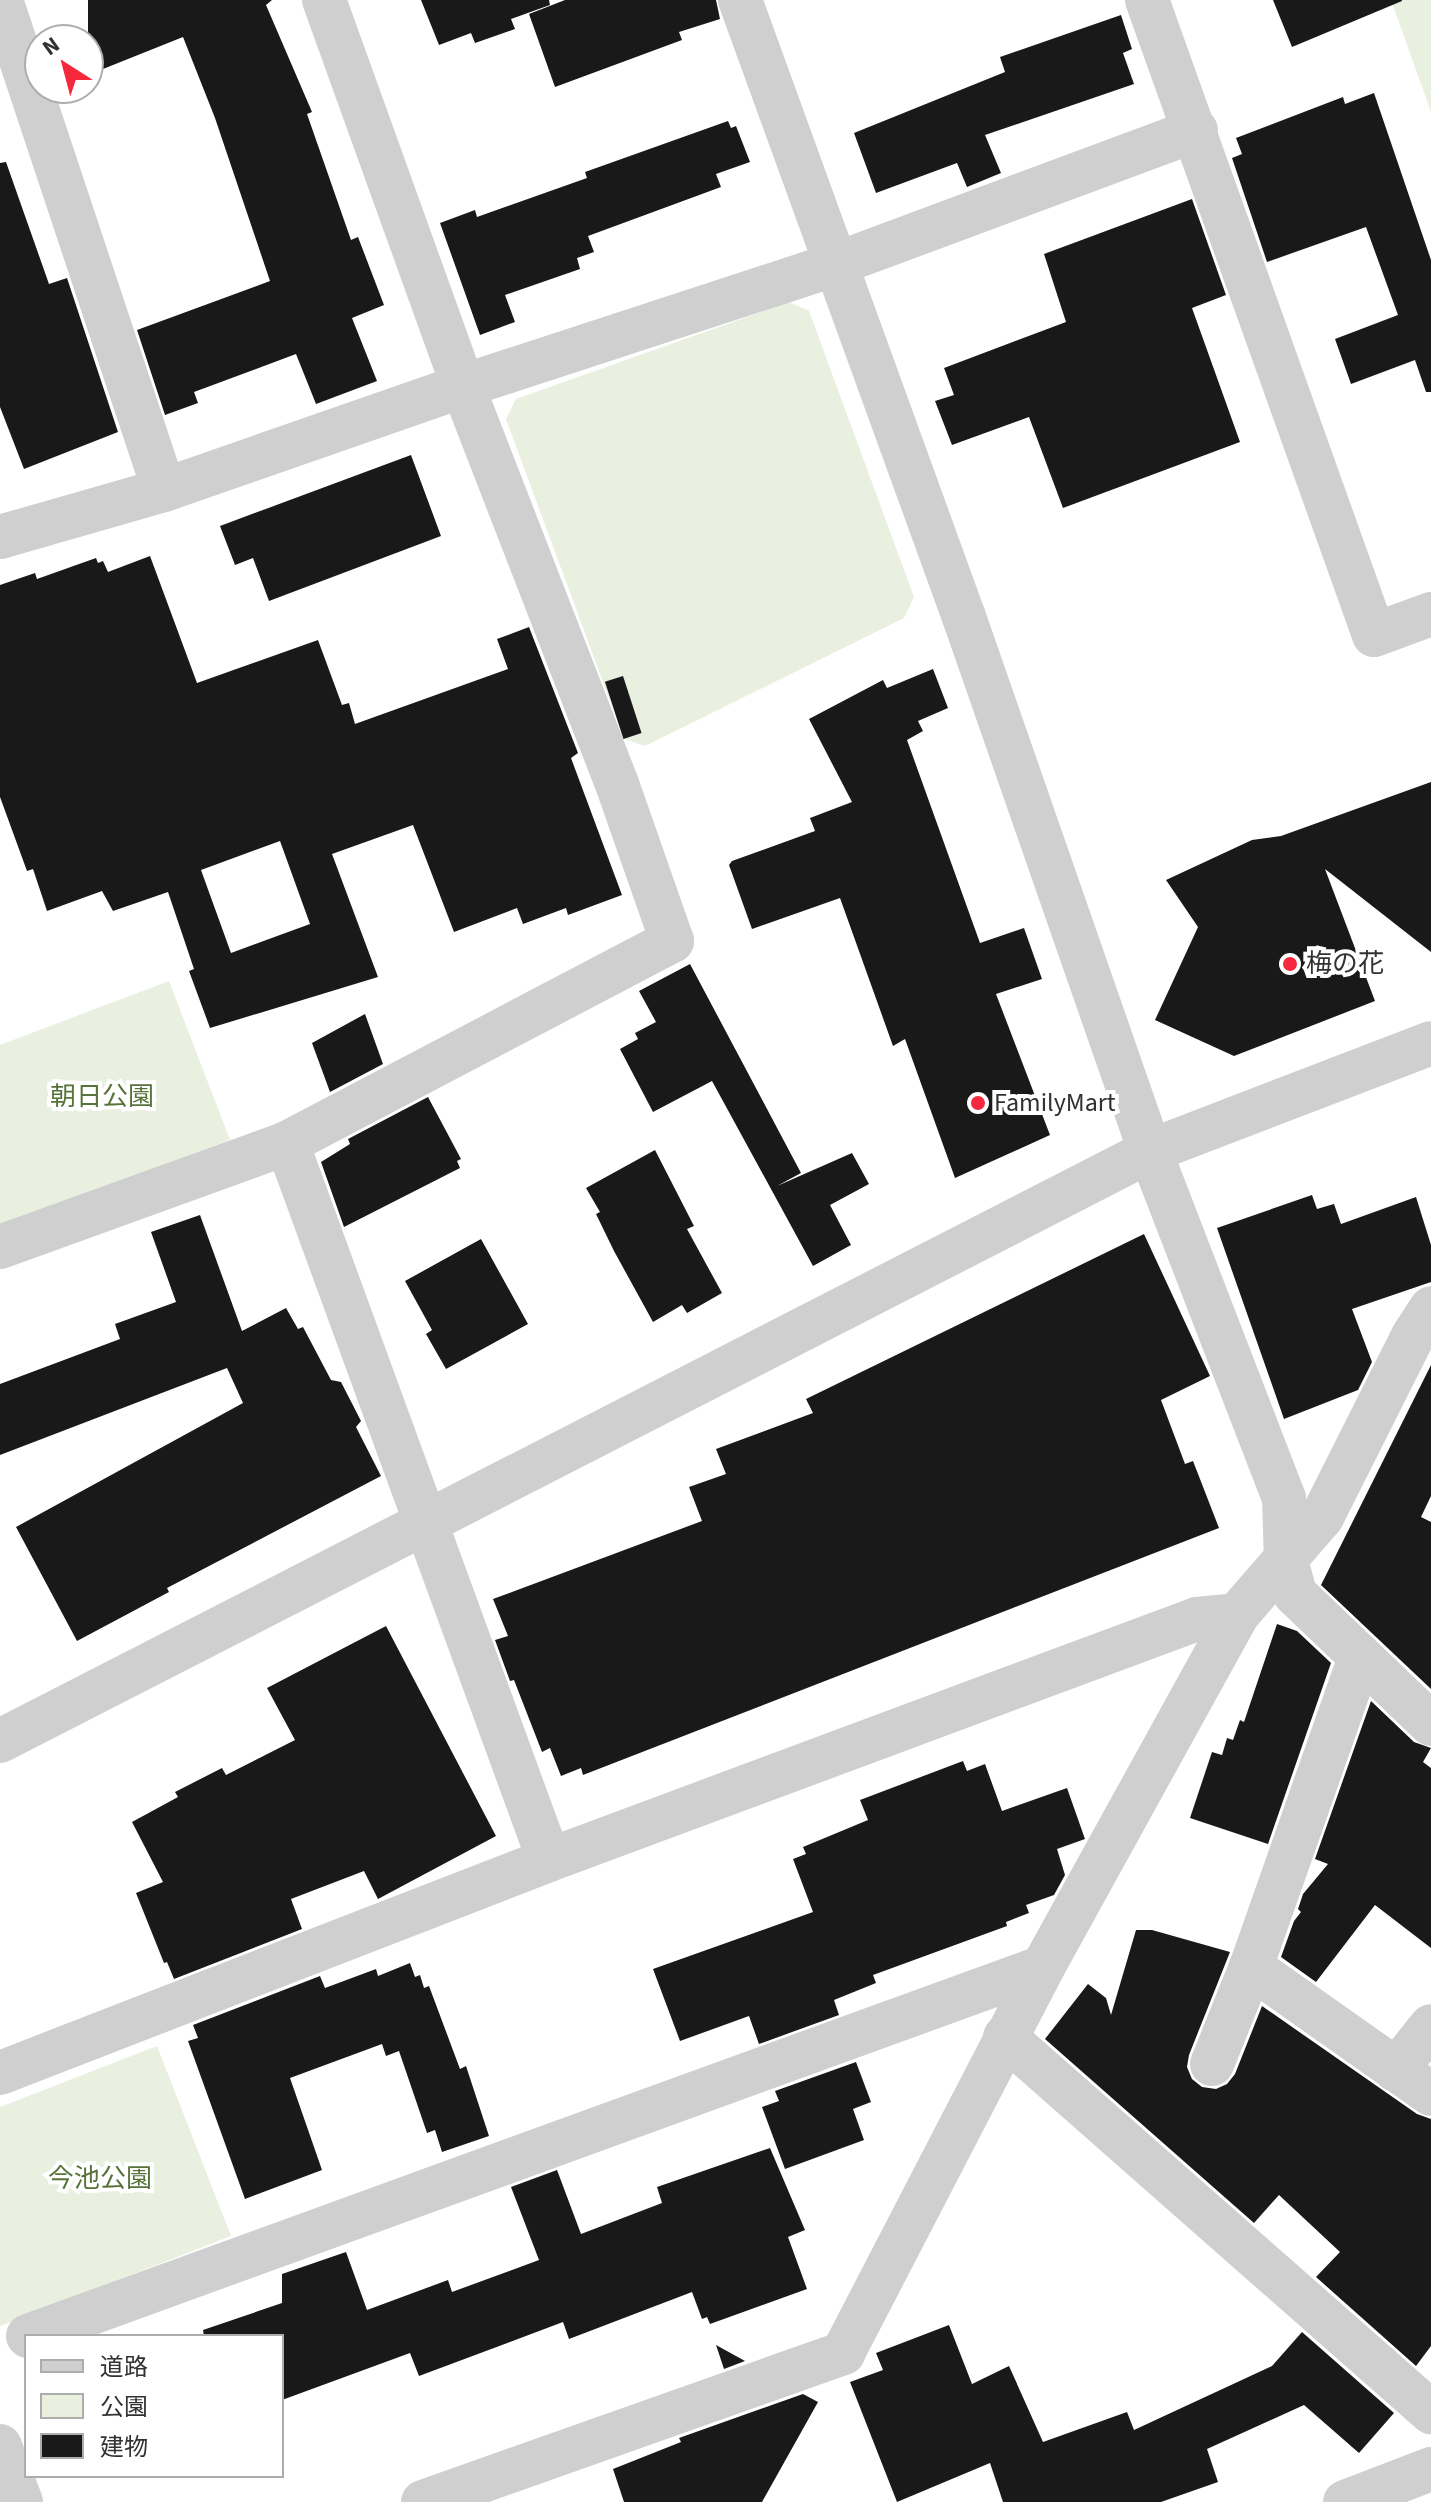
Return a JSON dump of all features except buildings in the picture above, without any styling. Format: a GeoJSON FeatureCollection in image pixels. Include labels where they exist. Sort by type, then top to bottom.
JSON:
{"type":"FeatureCollection","features":[{"type":"Feature","properties":{"kind":"street"},"geometry":{"type":"LineString","coordinates":[[1,0],[164,490]]}},
{"type":"Feature","properties":{"kind":"street"},"geometry":{"type":"LineString","coordinates":[[0,1247],[287,1143],[672,941],[617,784],[463,386],[324,0]]}},
{"type":"Feature","properties":{"kind":"street"},"geometry":{"type":"LineString","coordinates":[[740,0],[1150,1151],[1284,1498],[1286,1560],[1295,1594],[1359,1660],[1431,1724]]}},
{"type":"Feature","properties":{"kind":"street"},"geometry":{"type":"LineString","coordinates":[[1147,0],[1374,635],[1431,614]]}},
{"type":"Feature","properties":{"kind":"street"},"geometry":{"type":"LineString","coordinates":[[0,537],[164,490],[463,386],[836,264],[1196,130]]}},
{"type":"Feature","properties":{"kind":"street"},"geometry":{"type":"LineString","coordinates":[[0,1741],[1150,1151],[1431,1043]]}},
{"type":"Feature","properties":{"kind":"street"},"geometry":{"type":"LineString","coordinates":[[287,1143],[549,1860]]}},
{"type":"Feature","properties":{"kind":"street"},"geometry":{"type":"LineString","coordinates":[[423,2502],[843,2353],[1005,2037],[1237,1615],[1322,1517],[1413,1336],[1431,1308]]}},
{"type":"Feature","properties":{"kind":"street"},"geometry":{"type":"LineString","coordinates":[[0,2073],[549,1860],[1197,1619],[1237,1615]]}},
{"type":"Feature","properties":{"kind":"street"},"geometry":{"type":"LineString","coordinates":[[1212,2064],[1251,1967],[1359,1660]]}},
{"type":"Feature","properties":{"kind":"street"},"geometry":{"type":"LineString","coordinates":[[33,2334],[1043,1967]]}},
{"type":"Feature","properties":{"kind":"street"},"geometry":{"type":"LineString","coordinates":[[1251,1967],[1414,2082],[1431,2026]]}},
{"type":"Feature","properties":{"kind":"street"},"geometry":{"type":"LineString","coordinates":[[1005,2037],[1431,2412]]}},
{"type":"Feature","properties":{"kind":"street"},"geometry":{"type":"LineString","coordinates":[[0,2346],[24,2337]]}},
{"type":"Feature","properties":{"kind":"street"},"geometry":{"type":"LineString","coordinates":[[0,2446],[21,2502]]}},
{"type":"Feature","properties":{"kind":"street"},"geometry":{"type":"LineString","coordinates":[[1345,2502],[1431,2469]]}},
{"type":"Feature","properties":{"kind":"green space"},"geometry":{"type":"Polygon","coordinates":[[[1391,0],[1431,0],[1431,112],[1391,0]]]}},
{"type":"Feature","properties":{"kind":"green space"},"geometry":{"type":"Polygon","coordinates":[[[789,302],[809,311],[914,597],[904,618],[645,746],[624,739],[506,419],[516,399],[789,302]]]}},
{"type":"Feature","properties":{"kind":"green space","name":"朝日公園"},"geometry":{"type":"Polygon","coordinates":[[[169,981],[230,1140],[0,1227],[0,1045],[169,981]]]}},
{"type":"Feature","properties":{"kind":"green space","name":"今池公園"},"geometry":{"type":"Polygon","coordinates":[[[157,2046],[231,2236],[0,2326],[0,2107],[157,2046]]]}},
{"type":"Feature","properties":{"kind":"place","name":"梅の花"},"geometry":{"type":"Point","coordinates":[1290,964]}},
{"type":"Feature","properties":{"kind":"place","name":"FamilyMart"},"geometry":{"type":"Point","coordinates":[978,1103]}}]}
